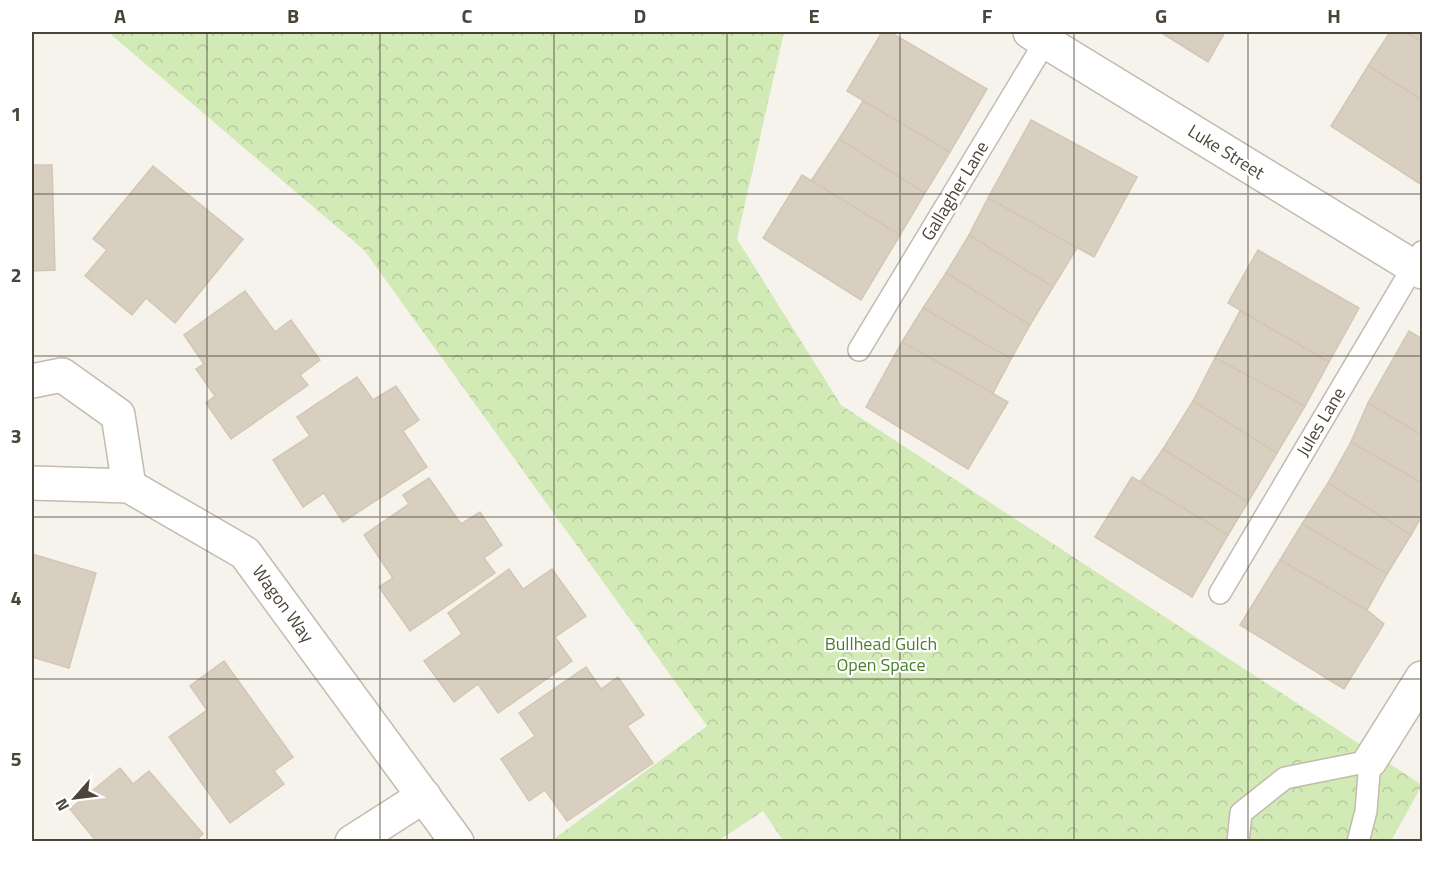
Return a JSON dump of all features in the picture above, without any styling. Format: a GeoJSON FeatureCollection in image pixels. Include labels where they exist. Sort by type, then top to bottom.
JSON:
{"type":"FeatureCollection","features":[{"type":"Feature","properties":{"kind":"street","name":"Luke Street"},"geometry":{"type":"LineString","coordinates":[[1042,35],[1419,264]]}},
{"type":"Feature","properties":{"kind":"street"},"geometry":{"type":"LineString","coordinates":[[32,381],[62,375],[118,415],[129,486]]}},
{"type":"Feature","properties":{"kind":"street","name":"Wagon Way"},"geometry":{"type":"LineString","coordinates":[[32,483],[129,486],[245,553],[457,842]]}},
{"type":"Feature","properties":{"kind":"street"},"geometry":{"type":"LineString","coordinates":[[1370,761],[1422,678]]}},
{"type":"Feature","properties":{"kind":"street"},"geometry":{"type":"LineString","coordinates":[[352,842],[424,796]]}},
{"type":"Feature","properties":{"kind":"lane","name":"Gallagher Lane"},"geometry":{"type":"LineString","coordinates":[[859,350],[1042,35]]}},
{"type":"Feature","properties":{"kind":"lane","name":"Jules Lane"},"geometry":{"type":"LineString","coordinates":[[1220,593],[1419,264]]}},
{"type":"Feature","properties":{"kind":"lane"},"geometry":{"type":"LineString","coordinates":[[1238,842],[1241,813],[1285,778],[1370,761],[1366,811],[1358,842]]}},
{"type":"Feature","properties":{"kind":"green space","name":"Bullhead Gulch Open Space"},"geometry":{"type":"Polygon","coordinates":[[[108,32],[784,32],[737,239],[841,405],[1422,785],[1391,841],[784,842],[763,811],[718,841],[551,841],[707,726],[364,250],[108,32]]]}},
{"type":"Feature","properties":{"kind":"building"},"geometry":{"type":"Polygon","coordinates":[[[882,32],[890,32],[987,89],[950,152],[847,91],[882,32]]]}},
{"type":"Feature","properties":{"kind":"building"},"geometry":{"type":"Polygon","coordinates":[[[1160,32],[1225,32],[1208,62],[1160,32]]]}},
{"type":"Feature","properties":{"kind":"building"},"geometry":{"type":"Polygon","coordinates":[[[1390,32],[1406,32],[1422,42],[1422,100],[1368,66],[1390,32]]]}},
{"type":"Feature","properties":{"kind":"building"},"geometry":{"type":"Polygon","coordinates":[[[1406,32],[1422,32],[1422,42],[1406,32]]]}},
{"type":"Feature","properties":{"kind":"building"},"geometry":{"type":"Polygon","coordinates":[[[1368,66],[1422,100],[1422,185],[1331,126],[1368,66]]]}},
{"type":"Feature","properties":{"kind":"building"},"geometry":{"type":"Polygon","coordinates":[[[863,101],[950,152],[925,193],[839,139],[863,101]]]}},
{"type":"Feature","properties":{"kind":"building"},"geometry":{"type":"Polygon","coordinates":[[[1031,120],[1137,177],[1094,257],[988,198],[1031,120]]]}},
{"type":"Feature","properties":{"kind":"building"},"geometry":{"type":"Polygon","coordinates":[[[839,139],[925,193],[900,235],[811,181],[839,139]]]}},
{"type":"Feature","properties":{"kind":"building"},"geometry":{"type":"Polygon","coordinates":[[[32,165],[52,165],[55,270],[32,271],[32,165]]]}},
{"type":"Feature","properties":{"kind":"building"},"geometry":{"type":"Polygon","coordinates":[[[153,166],[243,239],[175,323],[146,298],[132,315],[85,276],[107,250],[93,239],[153,166]]]}},
{"type":"Feature","properties":{"kind":"building"},"geometry":{"type":"Polygon","coordinates":[[[802,175],[900,235],[861,300],[763,238],[802,175]]]}},
{"type":"Feature","properties":{"kind":"building"},"geometry":{"type":"Polygon","coordinates":[[[988,198],[1077,248],[1053,287],[969,235],[988,198]]]}},
{"type":"Feature","properties":{"kind":"building"},"geometry":{"type":"Polygon","coordinates":[[[969,235],[1053,287],[1030,325],[946,273],[969,235]]]}},
{"type":"Feature","properties":{"kind":"building"},"geometry":{"type":"Polygon","coordinates":[[[1258,250],[1359,308],[1329,362],[1228,303],[1258,250]]]}},
{"type":"Feature","properties":{"kind":"building"},"geometry":{"type":"Polygon","coordinates":[[[946,273],[1030,325],[1011,359],[923,308],[946,273]]]}},
{"type":"Feature","properties":{"kind":"building"},"geometry":{"type":"Polygon","coordinates":[[[245,291],[275,332],[291,320],[320,360],[300,375],[308,385],[231,439],[206,403],[215,396],[196,369],[204,364],[184,335],[245,291]]]}},
{"type":"Feature","properties":{"kind":"building"},"geometry":{"type":"Polygon","coordinates":[[[923,308],[1011,359],[993,393],[902,342],[923,308]]]}},
{"type":"Feature","properties":{"kind":"building"},"geometry":{"type":"Polygon","coordinates":[[[1240,311],[1329,362],[1305,406],[1215,358],[1240,311]]]}},
{"type":"Feature","properties":{"kind":"building"},"geometry":{"type":"Polygon","coordinates":[[[1409,331],[1422,339],[1422,435],[1368,403],[1409,331]]]}},
{"type":"Feature","properties":{"kind":"building"},"geometry":{"type":"Polygon","coordinates":[[[902,342],[1008,402],[968,469],[866,407],[902,342]]]}},
{"type":"Feature","properties":{"kind":"building"},"geometry":{"type":"Polygon","coordinates":[[[1215,358],[1305,406],[1277,453],[1193,401],[1215,358]]]}},
{"type":"Feature","properties":{"kind":"building"},"geometry":{"type":"Polygon","coordinates":[[[357,377],[373,400],[396,386],[419,420],[403,431],[427,467],[343,522],[324,493],[303,507],[273,460],[310,436],[297,417],[357,377]]]}},
{"type":"Feature","properties":{"kind":"building"},"geometry":{"type":"Polygon","coordinates":[[[1193,401],[1277,453],[1248,502],[1163,449],[1193,401]]]}},
{"type":"Feature","properties":{"kind":"building"},"geometry":{"type":"Polygon","coordinates":[[[1368,403],[1422,435],[1422,483],[1351,442],[1368,403]]]}},
{"type":"Feature","properties":{"kind":"building"},"geometry":{"type":"Polygon","coordinates":[[[1351,442],[1422,483],[1422,516],[1411,535],[1328,483],[1351,442]]]}},
{"type":"Feature","properties":{"kind":"building"},"geometry":{"type":"Polygon","coordinates":[[[1163,449],[1248,502],[1228,535],[1140,482],[1163,449]]]}},
{"type":"Feature","properties":{"kind":"building"},"geometry":{"type":"Polygon","coordinates":[[[1132,477],[1228,535],[1192,597],[1095,537],[1132,477]]]}},
{"type":"Feature","properties":{"kind":"building"},"geometry":{"type":"Polygon","coordinates":[[[429,478],[461,524],[480,512],[502,545],[484,558],[495,573],[410,631],[379,587],[393,578],[364,535],[409,504],[403,495],[429,478]]]}},
{"type":"Feature","properties":{"kind":"building"},"geometry":{"type":"Polygon","coordinates":[[[1328,483],[1411,535],[1387,574],[1302,524],[1328,483]]]}},
{"type":"Feature","properties":{"kind":"building"},"geometry":{"type":"Polygon","coordinates":[[[1302,524],[1387,574],[1367,610],[1280,560],[1302,524]]]}},
{"type":"Feature","properties":{"kind":"building"},"geometry":{"type":"Polygon","coordinates":[[[32,554],[96,573],[69,668],[32,657],[32,554]]]}},
{"type":"Feature","properties":{"kind":"building"},"geometry":{"type":"Polygon","coordinates":[[[1280,560],[1367,610],[1384,624],[1344,689],[1240,625],[1280,560]]]}},
{"type":"Feature","properties":{"kind":"building"},"geometry":{"type":"Polygon","coordinates":[[[509,569],[523,589],[552,569],[586,616],[555,637],[572,661],[498,713],[478,684],[454,702],[424,661],[462,634],[448,613],[509,569]]]}},
{"type":"Feature","properties":{"kind":"building"},"geometry":{"type":"Polygon","coordinates":[[[224,661],[293,757],[274,771],[284,784],[230,823],[169,737],[207,710],[190,686],[224,661]]]}},
{"type":"Feature","properties":{"kind":"building"},"geometry":{"type":"Polygon","coordinates":[[[586,667],[601,689],[618,677],[644,715],[627,726],[653,763],[567,821],[545,790],[529,801],[501,759],[535,736],[519,713],[586,667]]]}},
{"type":"Feature","properties":{"kind":"building"},"geometry":{"type":"Polygon","coordinates":[[[120,768],[133,784],[149,771],[203,834],[194,842],[97,842],[70,809],[120,768]]]}}]}
